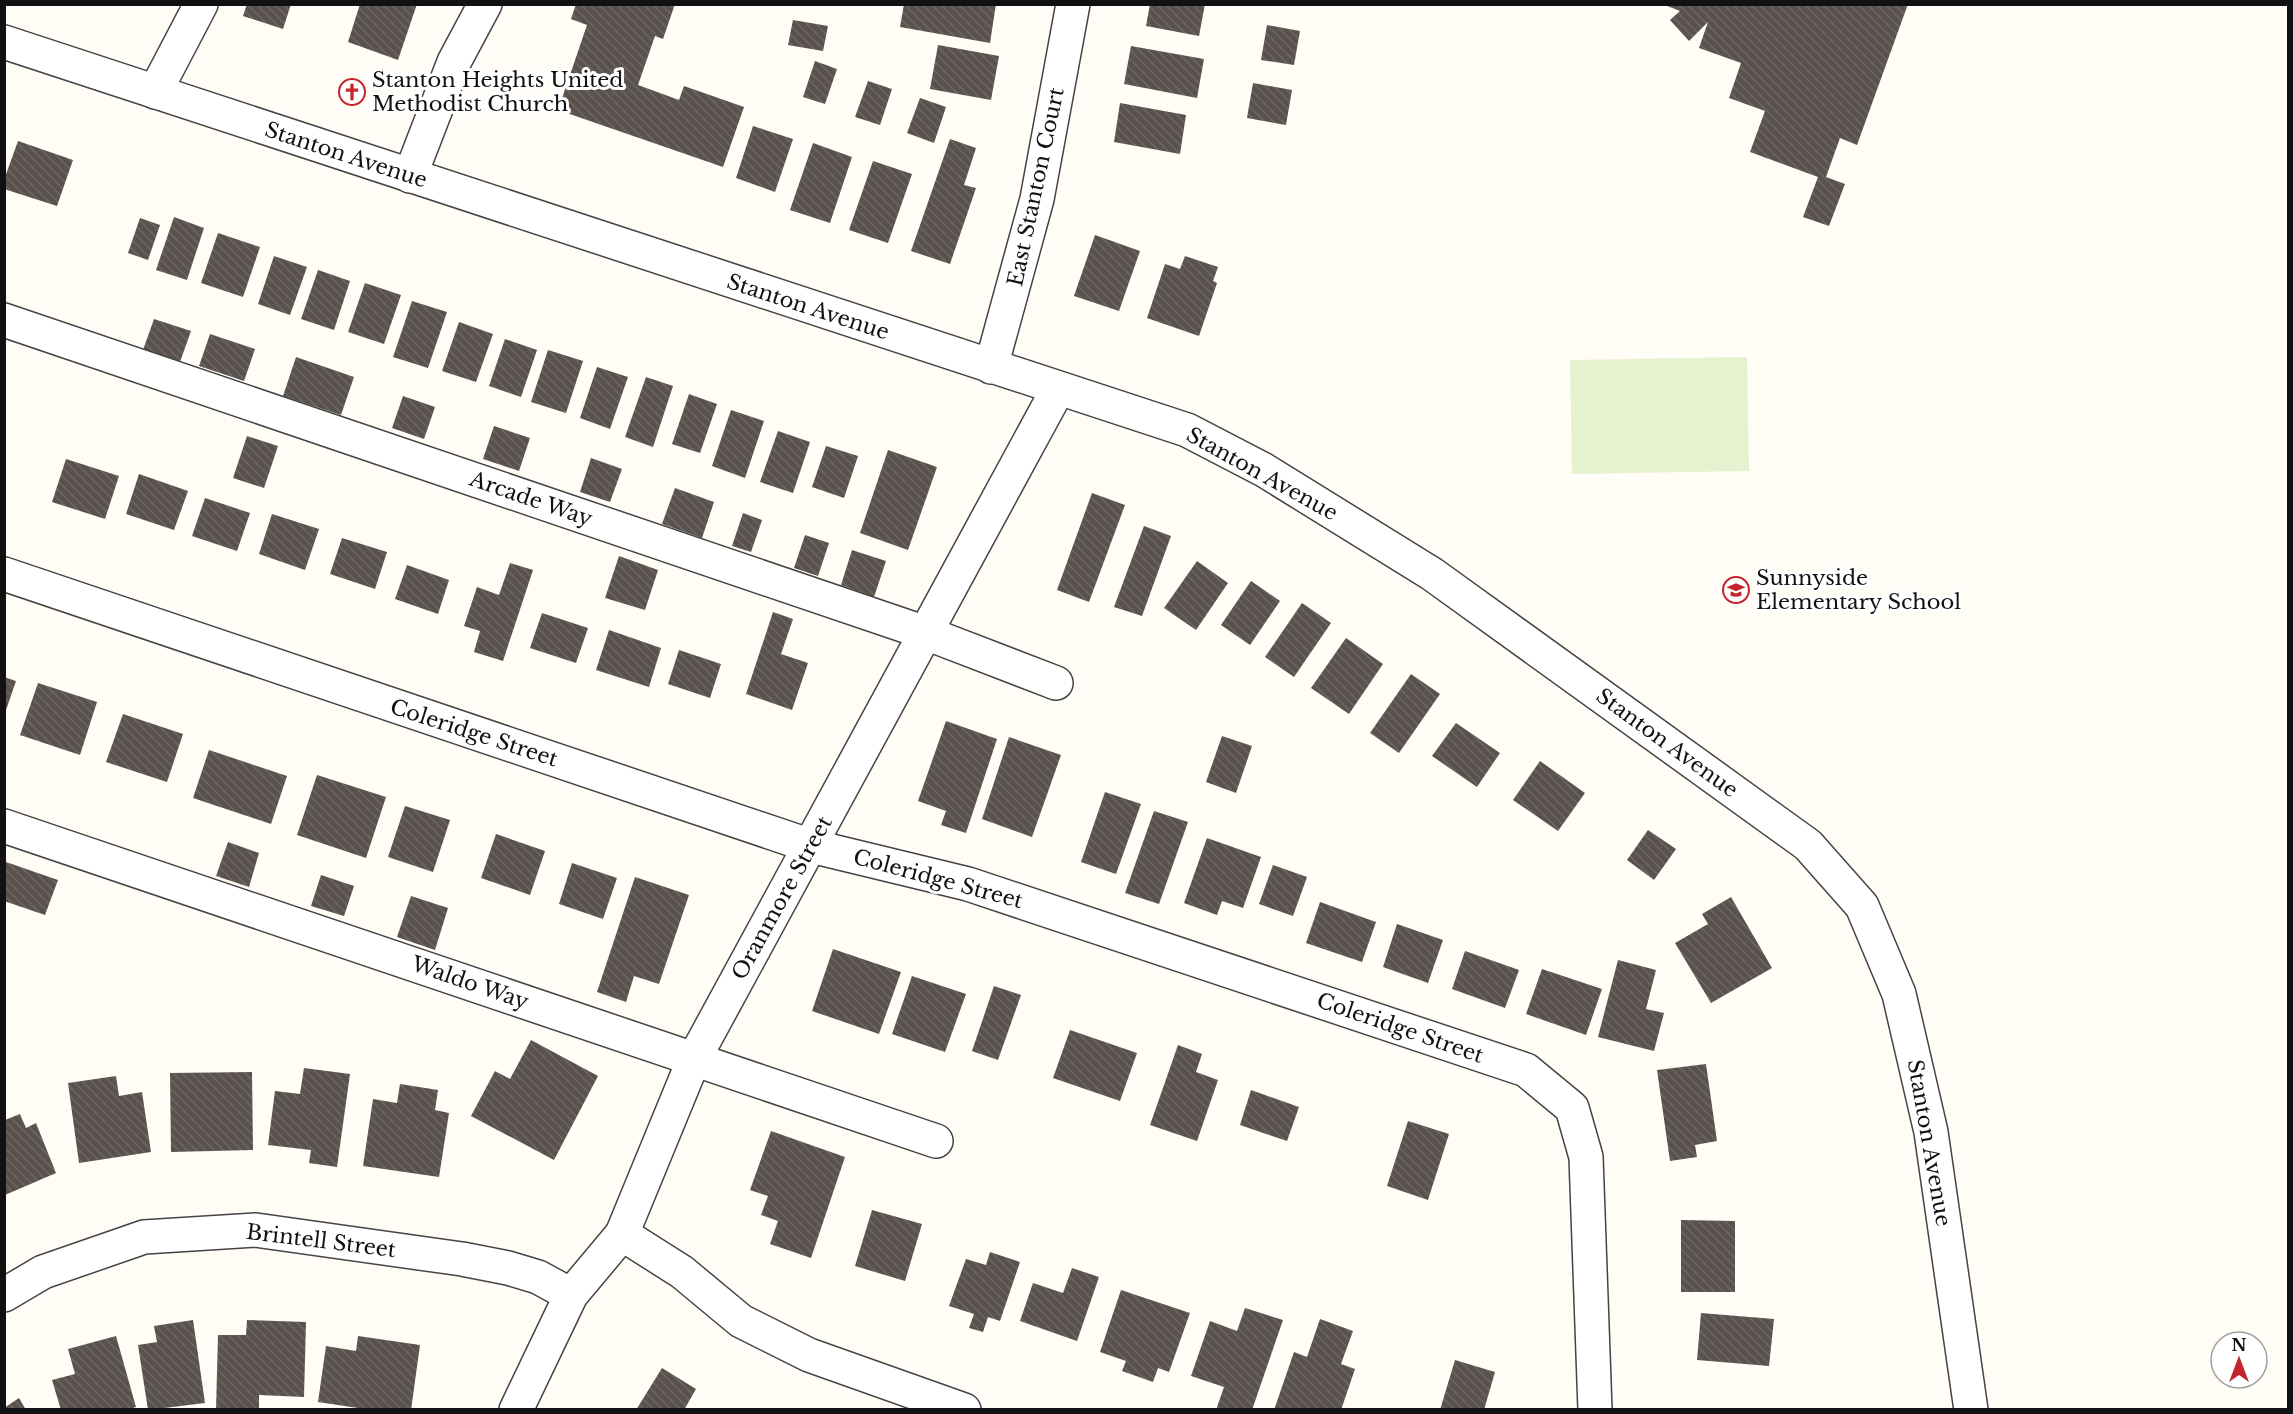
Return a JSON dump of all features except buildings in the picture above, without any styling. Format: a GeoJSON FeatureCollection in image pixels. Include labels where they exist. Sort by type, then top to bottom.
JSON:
{"type":"FeatureCollection","features":[{"type":"Feature","properties":{"kind":"street"},"geometry":{"type":"LineString","coordinates":[[155,92],[201,4]]}},
{"type":"Feature","properties":{"kind":"street"},"geometry":{"type":"LineString","coordinates":[[410,176],[454,62],[485,4]]}},
{"type":"Feature","properties":{"kind":"street","name":"East Stanton Court"},"geometry":{"type":"LineString","coordinates":[[991,367],[1037,199],[1073,4]]}},
{"type":"Feature","properties":{"kind":"street","name":"Stanton Avenue"},"geometry":{"type":"LineString","coordinates":[[4,42],[1187,430],[1264,470],[1432,574],[1808,845],[1862,906],[1899,994],[1931,1132],[1971,1410]]}},
{"type":"Feature","properties":{"kind":"street","name":"Arcade Way"},"geometry":{"type":"LineString","coordinates":[[4,320],[926,633],[1056,683]]}},
{"type":"Feature","properties":{"kind":"street","name":"Oranmore Street"},"geometry":{"type":"LineString","coordinates":[[516,1410],[571,1295],[622,1234],[694,1059],[1058,389]]}},
{"type":"Feature","properties":{"kind":"street","name":"Coleridge Street"},"geometry":{"type":"LineString","coordinates":[[4,574],[811,846],[968,884],[1526,1071],[1572,1108],[1586,1157],[1595,1410]]}},
{"type":"Feature","properties":{"kind":"street","name":"Waldo Way"},"geometry":{"type":"LineString","coordinates":[[4,826],[936,1141]]}},
{"type":"Feature","properties":{"kind":"street","name":"Brintell Street"},"geometry":{"type":"LineString","coordinates":[[4,1295],[42,1272],[144,1237],[256,1230],[462,1259],[508,1268],[538,1277],[571,1295]]}},
{"type":"Feature","properties":{"kind":"street"},"geometry":{"type":"LineString","coordinates":[[622,1234],[682,1272],[741,1321],[809,1355],[953,1408]]}},
{"type":"Feature","properties":{"kind":"green space"},"geometry":{"type":"Polygon","coordinates":[[[1747,357],[1749,471],[1572,474],[1570,360],[1747,357]]]}},
{"type":"Feature","properties":{"kind":"place","name":"Stanton Heights United Methodist Church"},"geometry":{"type":"Point","coordinates":[352,92]}},
{"type":"Feature","properties":{"kind":"place","name":"Sunnyside Elementary School"},"geometry":{"type":"Point","coordinates":[1736,590]}}]}
